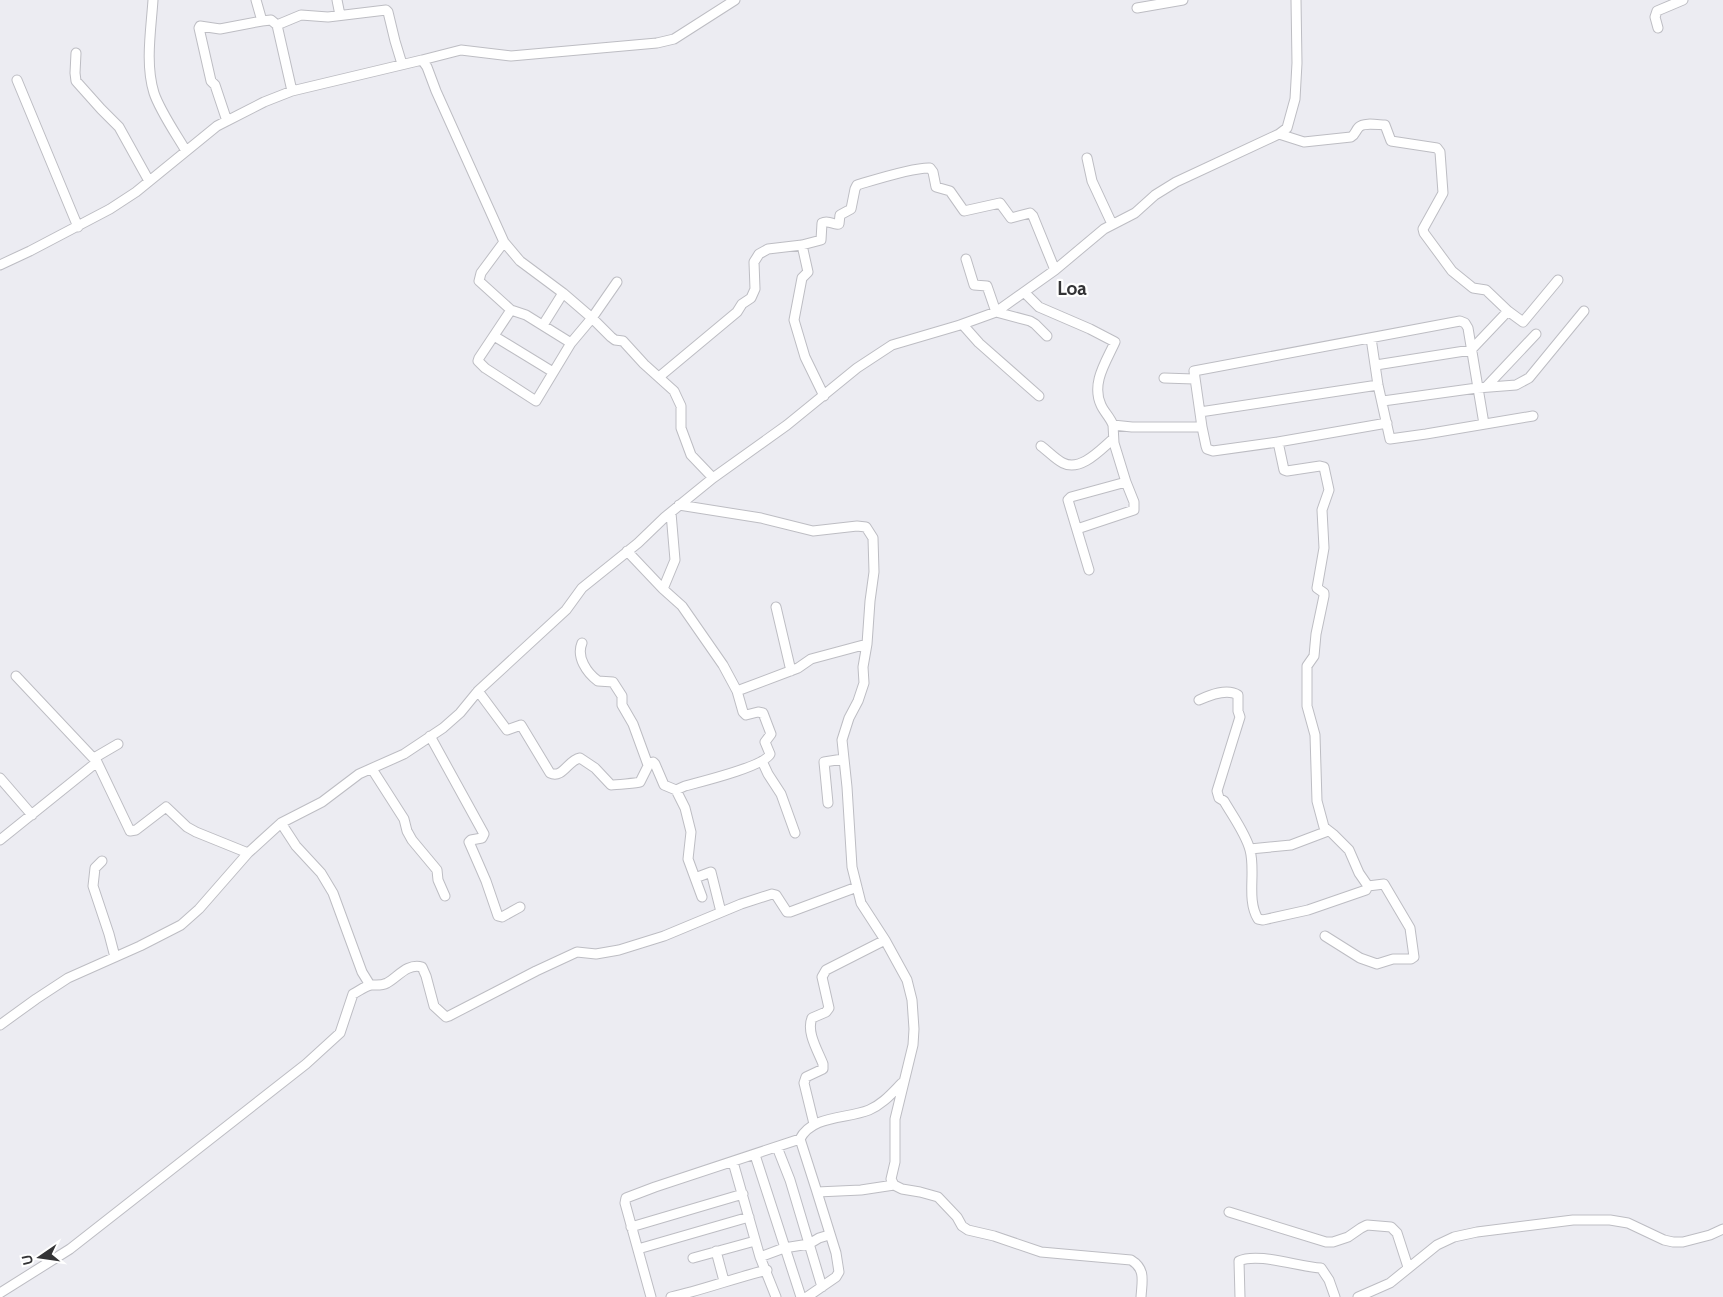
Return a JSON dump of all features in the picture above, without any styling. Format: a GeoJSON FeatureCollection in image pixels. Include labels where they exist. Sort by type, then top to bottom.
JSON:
{"type":"FeatureCollection","features":[{"type":"Feature","properties":{"kind":"street"},"geometry":{"type":"LineString","coordinates":[[153,0],[149,55],[153,88],[156,98],[186,151]]}},
{"type":"Feature","properties":{"kind":"street"},"geometry":{"type":"LineString","coordinates":[[256,0],[262,21]]}},
{"type":"Feature","properties":{"kind":"street"},"geometry":{"type":"LineString","coordinates":[[337,0],[340,15]]}},
{"type":"Feature","properties":{"kind":"street"},"geometry":{"type":"LineString","coordinates":[[0,265],[78,227],[110,209],[149,182],[217,126],[264,102],[292,91],[461,50],[511,56],[657,43],[674,39],[735,0]]}},
{"type":"Feature","properties":{"kind":"street"},"geometry":{"type":"LineString","coordinates":[[1137,8],[1177,0]]}},
{"type":"Feature","properties":{"kind":"street"},"geometry":{"type":"LineString","coordinates":[[0,1025],[48,990],[81,972],[158,938],[191,918],[248,853],[281,823],[322,802],[359,774],[404,754],[443,728],[460,713],[478,691],[566,610],[582,588],[638,543],[679,505],[787,425],[857,368],[892,345],[960,325],[996,312],[1056,270],[1096,235],[1112,224],[1135,213],[1155,195],[1176,182],[1287,128],[1295,99],[1296,0]]}},
{"type":"Feature","properties":{"kind":"street"},"geometry":{"type":"LineString","coordinates":[[1658,28],[1655,17],[1657,11],[1682,0]]}},
{"type":"Feature","properties":{"kind":"street"},"geometry":{"type":"LineString","coordinates":[[278,25],[301,15],[328,17],[387,10],[402,64]]}},
{"type":"Feature","properties":{"kind":"street"},"geometry":{"type":"LineString","coordinates":[[227,121],[215,85],[211,81],[200,26],[220,29],[271,20],[278,25],[292,91]]}},
{"type":"Feature","properties":{"kind":"street"},"geometry":{"type":"LineString","coordinates":[[76,53],[74,73],[76,80],[101,109],[120,127],[149,182]]}},
{"type":"Feature","properties":{"kind":"street"},"geometry":{"type":"LineString","coordinates":[[422,60],[427,67],[436,92],[504,242],[520,260],[563,293],[615,340],[623,341],[644,364],[674,391],[679,400],[682,412],[682,428],[691,456],[713,478]]}},
{"type":"Feature","properties":{"kind":"street"},"geometry":{"type":"LineString","coordinates":[[17,80],[78,227]]}},
{"type":"Feature","properties":{"kind":"street"},"geometry":{"type":"LineString","coordinates":[[1278,134],[1306,142],[1350,137],[1355,135],[1358,127],[1362,125],[1386,125],[1391,141],[1438,148],[1440,152],[1443,193],[1423,227],[1424,233],[1452,271],[1472,287],[1486,290],[1523,322],[1558,280]]}},
{"type":"Feature","properties":{"kind":"street"},"geometry":{"type":"LineString","coordinates":[[1087,158],[1092,181],[1112,224]]}},
{"type":"Feature","properties":{"kind":"street"},"geometry":{"type":"LineString","coordinates":[[659,377],[751,298],[756,287],[754,262],[759,254],[768,249],[802,245],[821,240],[823,222],[839,224],[840,216],[851,209],[857,185],[926,168],[933,170],[936,187],[950,191],[964,211],[1000,203],[1011,218],[1028,213],[1032,214],[1056,270]]}},
{"type":"Feature","properties":{"kind":"street"},"geometry":{"type":"LineString","coordinates":[[504,242],[481,273],[479,281],[511,310],[526,315],[544,325],[571,344]]}},
{"type":"Feature","properties":{"kind":"street"},"geometry":{"type":"LineString","coordinates":[[802,245],[808,272],[802,278],[795,313],[796,329],[809,368],[824,396]]}},
{"type":"Feature","properties":{"kind":"street"},"geometry":{"type":"LineString","coordinates":[[966,258],[974,285],[987,286],[996,312]]}},
{"type":"Feature","properties":{"kind":"street"},"geometry":{"type":"LineString","coordinates":[[511,310],[479,358],[480,364],[536,401],[571,344],[617,282]]}},
{"type":"Feature","properties":{"kind":"street"},"geometry":{"type":"LineString","coordinates":[[1024,292],[1039,307],[1090,329],[1114,342],[1098,378],[1097,389],[1105,414],[1111,419],[1113,439],[1134,502],[1134,510],[1078,529]]}},
{"type":"Feature","properties":{"kind":"street"},"geometry":{"type":"LineString","coordinates":[[544,325],[563,293]]}},
{"type":"Feature","properties":{"kind":"street"},"geometry":{"type":"LineString","coordinates":[[1376,365],[1471,350],[1508,311]]}},
{"type":"Feature","properties":{"kind":"street"},"geometry":{"type":"LineString","coordinates":[[1383,401],[1481,387],[1516,385],[1528,378],[1584,311]]}},
{"type":"Feature","properties":{"kind":"street"},"geometry":{"type":"LineString","coordinates":[[996,312],[1030,321],[1047,336]]}},
{"type":"Feature","properties":{"kind":"street"},"geometry":{"type":"LineString","coordinates":[[1387,423],[1278,442],[1210,451],[1206,446],[1202,426],[1194,371],[1460,321],[1465,323],[1468,328],[1471,350],[1481,387],[1484,424]]}},
{"type":"Feature","properties":{"kind":"street"},"geometry":{"type":"LineString","coordinates":[[960,325],[963,325],[979,343],[1039,396]]}},
{"type":"Feature","properties":{"kind":"street"},"geometry":{"type":"LineString","coordinates":[[1481,387],[1536,334]]}},
{"type":"Feature","properties":{"kind":"street"},"geometry":{"type":"LineString","coordinates":[[494,336],[553,372]]}},
{"type":"Feature","properties":{"kind":"street"},"geometry":{"type":"LineString","coordinates":[[1371,338],[1378,385],[1390,439],[1532,416]]}},
{"type":"Feature","properties":{"kind":"street"},"geometry":{"type":"LineString","coordinates":[[1164,378],[1194,379]]}},
{"type":"Feature","properties":{"kind":"street"},"geometry":{"type":"LineString","coordinates":[[1200,412],[1378,385]]}},
{"type":"Feature","properties":{"kind":"street"},"geometry":{"type":"LineString","coordinates":[[1112,425],[1132,427],[1202,426]]}},
{"type":"Feature","properties":{"kind":"street"},"geometry":{"type":"LineString","coordinates":[[1041,446],[1065,464],[1080,464],[1113,439]]}},
{"type":"Feature","properties":{"kind":"street"},"geometry":{"type":"LineString","coordinates":[[1278,442],[1283,468],[1286,471],[1316,466],[1324,469],[1329,490],[1322,510],[1324,548],[1317,588],[1324,593],[1324,596],[1316,634],[1314,656],[1307,666],[1306,706],[1315,735],[1317,801],[1323,824],[1349,850],[1359,873],[1368,886]]}},
{"type":"Feature","properties":{"kind":"street"},"geometry":{"type":"LineString","coordinates":[[1089,570],[1078,529],[1068,503],[1069,498],[1126,482]]}},
{"type":"Feature","properties":{"kind":"street"},"geometry":{"type":"LineString","coordinates":[[679,505],[761,518],[813,531],[857,526],[866,527],[873,538],[874,572],[870,601],[868,644],[863,667],[864,683],[842,740],[852,867],[856,887],[861,903],[885,940],[907,980],[912,1000],[913,1045],[895,1119],[896,1162],[891,1179],[894,1186]]}},
{"type":"Feature","properties":{"kind":"street"},"geometry":{"type":"LineString","coordinates":[[663,588],[675,560],[671,513]]}},
{"type":"Feature","properties":{"kind":"street"},"geometry":{"type":"LineString","coordinates":[[627,550],[682,606],[720,661],[737,691],[744,714],[763,713],[771,732],[771,736],[765,742],[770,755],[762,761],[676,790]]}},
{"type":"Feature","properties":{"kind":"street"},"geometry":{"type":"LineString","coordinates":[[776,607],[791,671]]}},
{"type":"Feature","properties":{"kind":"street"},"geometry":{"type":"LineString","coordinates":[[582,643],[580,652],[582,660],[593,677],[598,681],[613,682],[621,693],[623,698],[622,706],[633,724],[648,765]]}},
{"type":"Feature","properties":{"kind":"street"},"geometry":{"type":"LineString","coordinates":[[737,691],[798,668],[811,659],[868,644]]}},
{"type":"Feature","properties":{"kind":"street"},"geometry":{"type":"LineString","coordinates":[[16,676],[96,760],[130,831],[136,830],[166,807],[196,832],[248,853]]}},
{"type":"Feature","properties":{"kind":"street"},"geometry":{"type":"LineString","coordinates":[[478,691],[507,730],[520,725],[552,774],[560,773],[574,759],[580,758],[595,768],[611,785],[636,784],[640,782],[648,765],[651,762],[655,764],[664,785],[676,790],[685,808],[692,835],[688,853],[690,864],[702,897]]}},
{"type":"Feature","properties":{"kind":"street"},"geometry":{"type":"LineString","coordinates":[[1199,700],[1216,693],[1235,693],[1238,695],[1240,718],[1217,791],[1219,798],[1224,801],[1250,849],[1252,907],[1260,920],[1308,910],[1366,890],[1368,886],[1382,884],[1386,886],[1410,928],[1415,955],[1413,959],[1393,959],[1377,964],[1360,958],[1325,936]]}},
{"type":"Feature","properties":{"kind":"street"},"geometry":{"type":"LineString","coordinates":[[430,736],[484,834],[482,838],[470,840],[469,842],[487,883],[498,916],[502,917],[520,907]]}},
{"type":"Feature","properties":{"kind":"street"},"geometry":{"type":"LineString","coordinates":[[0,840],[118,744]]}},
{"type":"Feature","properties":{"kind":"street"},"geometry":{"type":"LineString","coordinates":[[828,803],[824,762],[843,759]]}},
{"type":"Feature","properties":{"kind":"street"},"geometry":{"type":"LineString","coordinates":[[762,761],[781,794],[795,833]]}},
{"type":"Feature","properties":{"kind":"street"},"geometry":{"type":"LineString","coordinates":[[372,769],[404,819],[412,840],[437,870],[438,880],[445,896]]}},
{"type":"Feature","properties":{"kind":"street"},"geometry":{"type":"LineString","coordinates":[[0,778],[32,815]]}},
{"type":"Feature","properties":{"kind":"street"},"geometry":{"type":"LineString","coordinates":[[281,823],[296,846],[321,873],[333,893],[362,972],[370,985]]}},
{"type":"Feature","properties":{"kind":"street"},"geometry":{"type":"LineString","coordinates":[[1250,849],[1286,846],[1328,830]]}},
{"type":"Feature","properties":{"kind":"street"},"geometry":{"type":"LineString","coordinates":[[102,861],[95,868],[93,880],[115,956]]}},
{"type":"Feature","properties":{"kind":"street"},"geometry":{"type":"LineString","coordinates":[[695,878],[711,872],[721,912]]}},
{"type":"Feature","properties":{"kind":"street"},"geometry":{"type":"LineString","coordinates":[[0,1293],[70,1249],[306,1064],[340,1033],[353,994],[370,985],[379,986],[387,983],[406,969],[422,967],[434,1006],[446,1017],[577,952],[596,954],[619,950],[664,936],[721,912],[772,894],[776,894],[787,912],[790,912],[856,887]]}},
{"type":"Feature","properties":{"kind":"street"},"geometry":{"type":"LineString","coordinates":[[814,1124],[804,1083],[806,1077],[823,1069],[810,1024],[812,1018],[826,1012],[830,1008],[822,977],[826,970],[885,940]]}},
{"type":"Feature","properties":{"kind":"street"},"geometry":{"type":"LineString","coordinates":[[807,1297],[839,1272],[836,1253],[800,1139],[803,1133],[814,1124],[868,1110],[888,1097],[904,1082]]}},
{"type":"Feature","properties":{"kind":"street"},"geometry":{"type":"LineString","coordinates":[[651,1297],[625,1203],[629,1196],[800,1139]]}},
{"type":"Feature","properties":{"kind":"street"},"geometry":{"type":"LineString","coordinates":[[777,1147],[790,1180],[822,1287]]}},
{"type":"Feature","properties":{"kind":"street"},"geometry":{"type":"LineString","coordinates":[[755,1155],[801,1297]]}},
{"type":"Feature","properties":{"kind":"street"},"geometry":{"type":"LineString","coordinates":[[732,1162],[743,1194],[760,1257],[767,1270],[776,1297]]}},
{"type":"Feature","properties":{"kind":"street"},"geometry":{"type":"LineString","coordinates":[[816,1192],[894,1186],[938,1198],[957,1217],[962,1226],[968,1230],[994,1236],[1041,1252],[1131,1260],[1138,1264],[1141,1272],[1141,1297]]}},
{"type":"Feature","properties":{"kind":"street"},"geometry":{"type":"LineString","coordinates":[[631,1227],[743,1194]]}},
{"type":"Feature","properties":{"kind":"street"},"geometry":{"type":"LineString","coordinates":[[1229,1212],[1326,1242],[1333,1242],[1348,1237],[1367,1225],[1391,1228],[1397,1233],[1408,1267]]}},
{"type":"Feature","properties":{"kind":"street"},"geometry":{"type":"LineString","coordinates":[[638,1249],[749,1217]]}},
{"type":"Feature","properties":{"kind":"street"},"geometry":{"type":"LineString","coordinates":[[1358,1297],[1390,1283],[1437,1245],[1454,1237],[1515,1226],[1587,1219],[1628,1223],[1664,1240],[1673,1242],[1683,1242],[1710,1235],[1723,1229]]}},
{"type":"Feature","properties":{"kind":"street"},"geometry":{"type":"LineString","coordinates":[[760,1257],[784,1248],[810,1244],[819,1238],[829,1235]]}},
{"type":"Feature","properties":{"kind":"street"},"geometry":{"type":"LineString","coordinates":[[693,1258],[755,1241]]}},
{"type":"Feature","properties":{"kind":"street"},"geometry":{"type":"LineString","coordinates":[[716,1251],[724,1281]]}},
{"type":"Feature","properties":{"kind":"street"},"geometry":{"type":"LineString","coordinates":[[1240,1297],[1239,1261],[1243,1259],[1261,1259],[1321,1268],[1329,1280],[1335,1297]]}},
{"type":"Feature","properties":{"kind":"street"},"geometry":{"type":"LineString","coordinates":[[671,1297],[767,1270]]}},
{"type":"Feature","properties":{"kind":"district","name":"Loa"},"geometry":{"type":"Point","coordinates":[1072,288]}}]}
